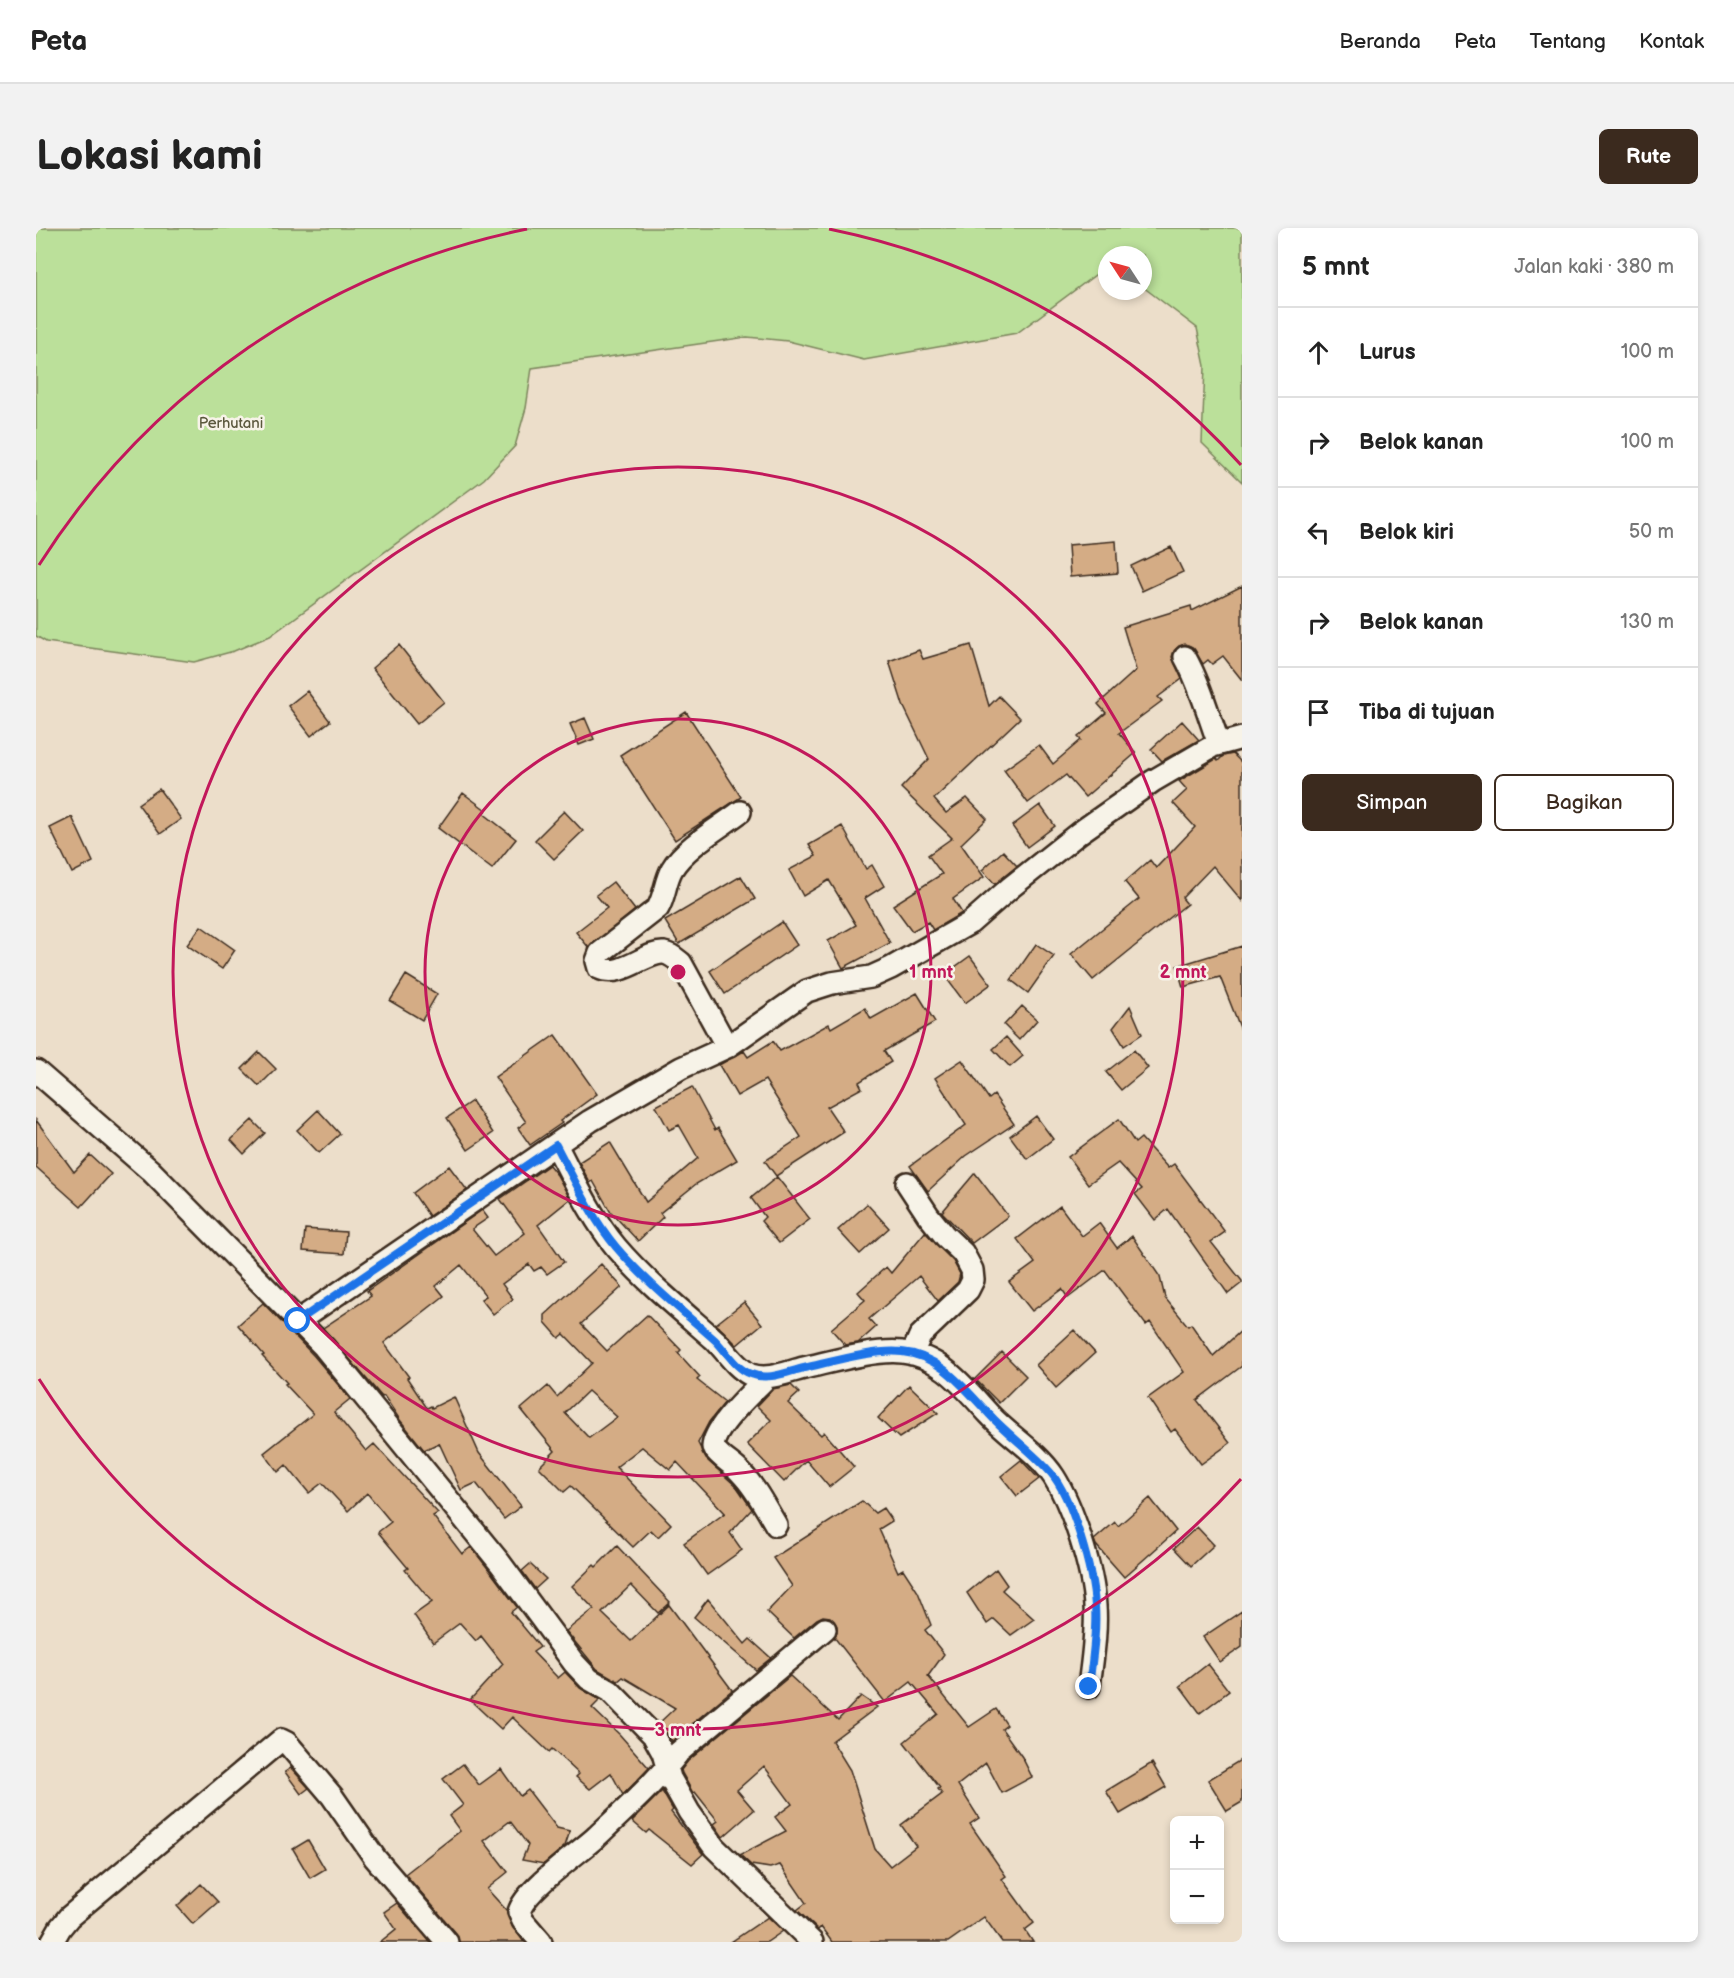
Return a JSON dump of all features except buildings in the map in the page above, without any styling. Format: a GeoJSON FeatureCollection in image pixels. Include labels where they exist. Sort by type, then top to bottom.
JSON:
{"type":"FeatureCollection","features":[{"type":"Feature","properties":{"kind":"street"},"geometry":{"type":"LineString","coordinates":[[1185,657],[1198,681],[1205,708],[1219,744]]}},
{"type":"Feature","properties":{"kind":"street"},"geometry":{"type":"LineString","coordinates":[[298,1321],[590,1121],[681,1068],[728,1047],[807,991],[832,983],[871,977],[970,923],[1079,833],[1153,781],[1219,744],[1242,738]]}},
{"type":"Feature","properties":{"kind":"street"},"geometry":{"type":"LineString","coordinates":[[728,1047],[681,963],[670,955],[662,952],[617,970],[606,971],[599,968],[597,961],[600,953],[658,908],[664,898],[671,870],[681,857],[740,812]]}},
{"type":"Feature","properties":{"kind":"street"},"geometry":{"type":"LineString","coordinates":[[36,1071],[151,1171],[324,1347],[500,1563],[574,1663],[589,1679],[610,1691],[653,1735],[663,1753],[670,1778],[689,1812],[714,1847],[812,1942]]}},
{"type":"Feature","properties":{"kind":"street"},"geometry":{"type":"LineString","coordinates":[[556,1145],[582,1194],[615,1246],[750,1374],[767,1377],[859,1356],[902,1352],[912,1354],[935,1363],[955,1378],[994,1420],[1034,1454],[1053,1476],[1072,1512],[1092,1581],[1095,1607],[1089,1687]]}},
{"type":"Feature","properties":{"kind":"street"},"geometry":{"type":"LineString","coordinates":[[907,1183],[945,1236],[963,1253],[972,1270],[973,1280],[968,1290],[920,1335],[912,1354]]}},
{"type":"Feature","properties":{"kind":"street"},"geometry":{"type":"LineString","coordinates":[[767,1377],[729,1417],[713,1440],[713,1447],[724,1461],[740,1471],[755,1490],[776,1525]]}},
{"type":"Feature","properties":{"kind":"street"},"geometry":{"type":"LineString","coordinates":[[541,1942],[523,1921],[519,1912],[528,1895],[595,1838],[667,1767],[679,1752],[825,1629]]}},
{"type":"Feature","properties":{"kind":"street"},"geometry":{"type":"LineString","coordinates":[[52,1942],[69,1917],[280,1740],[287,1743],[332,1796],[375,1858],[447,1942]]}},
{"type":"Feature","properties":{"kind":"green space","name":"Perhutani"},"geometry":{"type":"Polygon","coordinates":[[[36,228],[1242,228],[1242,482],[1202,443],[1205,366],[1197,328],[1152,294],[1152,246],[1098,246],[1098,273],[1017,333],[864,360],[788,341],[747,337],[532,368],[526,408],[515,446],[484,479],[270,636],[234,651],[194,662],[46,642],[36,636],[36,228]]]}},
{"type":"Feature","properties":{"kind":"route"},"geometry":{"type":"LineString","coordinates":[[298,1321],[556,1145],[582,1194],[615,1246],[750,1374],[767,1377],[859,1356],[902,1352],[920,1356],[935,1363],[955,1378],[994,1420],[1034,1454],[1053,1476],[1072,1512],[1092,1581],[1095,1607],[1089,1687]]}}]}
